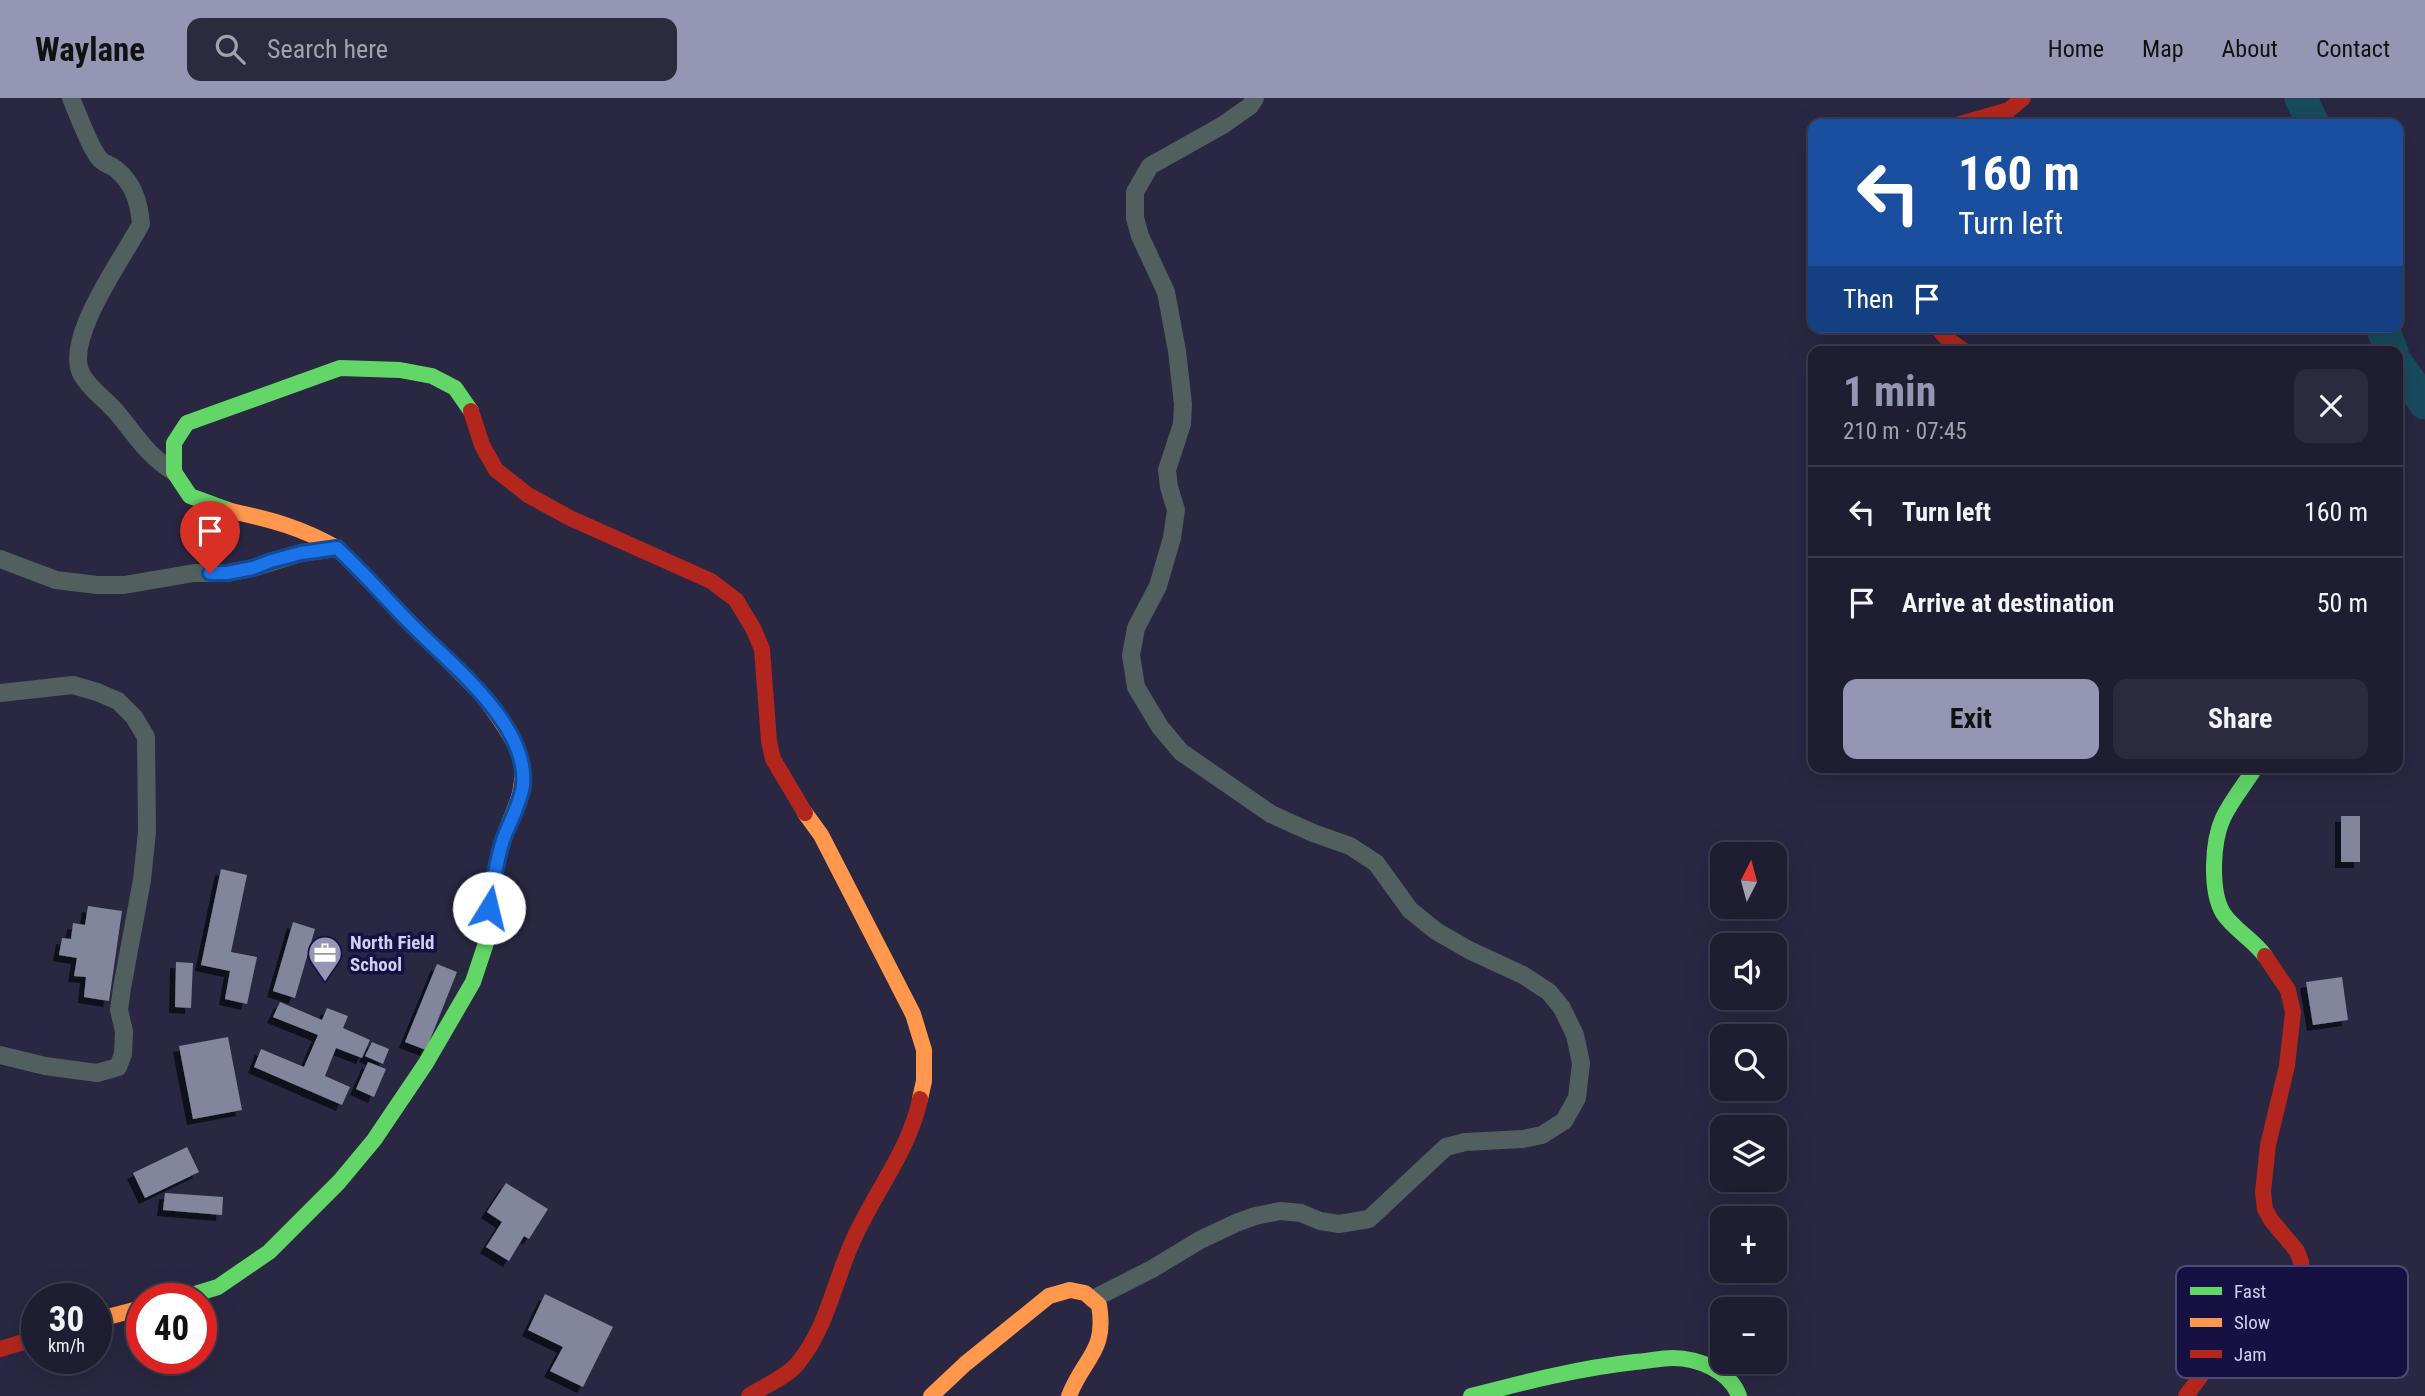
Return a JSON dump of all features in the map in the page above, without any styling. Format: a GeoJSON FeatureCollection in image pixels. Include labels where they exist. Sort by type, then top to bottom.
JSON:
{"type":"FeatureCollection","features":[{"type":"Feature","properties":{"kind":"street"},"geometry":{"type":"LineString","coordinates":[[71,98],[92,148],[100,160],[117,170],[132,188],[139,204],[141,224],[80,334],[80,372],[92,389],[118,413],[154,460],[174,472],[190,496],[227,510],[309,532],[337,548],[483,696],[500,719],[520,758],[523,787],[503,841],[495,872],[485,943],[480,963],[458,1009],[426,1063],[374,1140],[339,1182],[269,1252],[217,1287]]}},
{"type":"Feature","properties":{"kind":"street"},"geometry":{"type":"LineString","coordinates":[[1093,1299],[1152,1269],[1200,1240],[1255,1216],[1280,1211],[1301,1213],[1320,1221],[1339,1224],[1369,1219],[1446,1147],[1465,1142],[1523,1139],[1542,1135],[1564,1121],[1577,1098],[1581,1063],[1574,1035],[1562,1008],[1549,992],[1523,975],[1436,931],[1410,910],[1377,863],[1350,846],[1271,814],[1181,752],[1160,727],[1136,687],[1131,655],[1136,628],[1158,586],[1172,538],[1176,510],[1167,470],[1182,424],[1183,404],[1166,292],[1140,236],[1135,218],[1135,192],[1150,166],[1223,125],[1250,106],[1255,98]]}},
{"type":"Feature","properties":{"kind":"street"},"geometry":{"type":"LineString","coordinates":[[1978,119],[2009,110],[2023,98]]}},
{"type":"Feature","properties":{"kind":"street"},"geometry":{"type":"LineString","coordinates":[[1942,333],[1957,346]]}},
{"type":"Feature","properties":{"kind":"street"},"geometry":{"type":"LineString","coordinates":[[174,472],[174,443],[187,423],[196,419],[340,368],[400,370],[432,376],[455,388],[471,411],[482,445],[496,470],[528,495],[570,518],[711,581],[736,600],[754,628],[762,649],[769,741],[773,759],[796,801],[821,835],[913,1014],[923,1050],[924,1081],[918,1111],[898,1156],[851,1244],[816,1340],[796,1366],[749,1396]]}},
{"type":"Feature","properties":{"kind":"street"},"geometry":{"type":"LineString","coordinates":[[0,559],[56,580],[124,585],[194,573],[227,573],[301,553],[337,548]]}},
{"type":"Feature","properties":{"kind":"street"},"geometry":{"type":"LineString","coordinates":[[0,694],[73,685],[118,701],[134,717],[145,737],[146,832],[142,880],[119,1010],[124,1031],[123,1054],[118,1067],[97,1073],[46,1066],[0,1055]]}},
{"type":"Feature","properties":{"kind":"street"},"geometry":{"type":"LineString","coordinates":[[2252,773],[2222,820],[2213,865],[2215,893],[2224,915],[2257,945],[2288,990],[2293,1012],[2287,1066],[2268,1145],[2263,1192],[2265,1209],[2297,1251],[2301,1266]]}},
{"type":"Feature","properties":{"kind":"street"},"geometry":{"type":"LineString","coordinates":[[930,1396],[1049,1296],[1070,1290],[1085,1293],[1093,1299],[1099,1306],[1102,1327],[1098,1345],[1072,1385],[1069,1396]]}},
{"type":"Feature","properties":{"kind":"street"},"geometry":{"type":"LineString","coordinates":[[0,1349],[21,1343]]}},
{"type":"Feature","properties":{"kind":"street"},"geometry":{"type":"LineString","coordinates":[[1471,1396],[1535,1379],[1609,1365],[1675,1358],[1713,1367],[1735,1385],[1740,1396]]}},
{"type":"Feature","properties":{"kind":"street"},"geometry":{"type":"LineString","coordinates":[[2186,1396],[2199,1378]]}},
{"type":"Feature","properties":{"kind":"building"},"geometry":{"type":"Polygon","coordinates":[[[2341,816],[2360,816],[2360,862],[2341,862],[2341,816]]]}},
{"type":"Feature","properties":{"kind":"building"},"geometry":{"type":"Polygon","coordinates":[[[221,869],[247,875],[231,952],[257,957],[247,1004],[225,999],[230,971],[201,965],[221,869]]]}},
{"type":"Feature","properties":{"kind":"building"},"geometry":{"type":"Polygon","coordinates":[[[88,906],[122,911],[109,1001],[84,997],[86,977],[74,976],[77,958],[59,955],[62,938],[71,939],[73,923],[85,925],[88,906]]]}},
{"type":"Feature","properties":{"kind":"building"},"geometry":{"type":"Polygon","coordinates":[[[293,922],[315,929],[295,998],[273,991],[293,922]]]}},
{"type":"Feature","properties":{"kind":"building"},"geometry":{"type":"Polygon","coordinates":[[[176,962],[193,963],[191,1008],[175,1007],[176,962]]]}},
{"type":"Feature","properties":{"kind":"building"},"geometry":{"type":"Polygon","coordinates":[[[437,964],[457,972],[426,1050],[405,1042],[437,964]]]}},
{"type":"Feature","properties":{"kind":"building"},"geometry":{"type":"Polygon","coordinates":[[[2342,977],[2348,1020],[2313,1025],[2306,982],[2342,977]]]}},
{"type":"Feature","properties":{"kind":"building"},"geometry":{"type":"Polygon","coordinates":[[[280,1002],[322,1020],[327,1008],[348,1016],[343,1028],[370,1040],[362,1058],[336,1048],[325,1076],[350,1087],[342,1105],[254,1067],[261,1049],[304,1067],[318,1035],[273,1017],[280,1002]]]}},
{"type":"Feature","properties":{"kind":"building"},"geometry":{"type":"Polygon","coordinates":[[[228,1037],[242,1110],[193,1119],[179,1046],[228,1037]]]}},
{"type":"Feature","properties":{"kind":"building"},"geometry":{"type":"Polygon","coordinates":[[[372,1042],[389,1049],[383,1064],[365,1056],[372,1042]]]}},
{"type":"Feature","properties":{"kind":"building"},"geometry":{"type":"Polygon","coordinates":[[[368,1062],[386,1069],[374,1097],[356,1089],[368,1062]]]}},
{"type":"Feature","properties":{"kind":"building"},"geometry":{"type":"Polygon","coordinates":[[[187,1147],[199,1172],[145,1198],[133,1173],[187,1147]]]}},
{"type":"Feature","properties":{"kind":"building"},"geometry":{"type":"Polygon","coordinates":[[[506,1183],[548,1209],[529,1239],[524,1236],[509,1261],[486,1247],[502,1222],[487,1212],[506,1183]]]}},
{"type":"Feature","properties":{"kind":"building"},"geometry":{"type":"Polygon","coordinates":[[[165,1193],[223,1197],[222,1215],[163,1210],[165,1193]]]}},
{"type":"Feature","properties":{"kind":"building"},"geometry":{"type":"Polygon","coordinates":[[[545,1294],[613,1327],[583,1387],[550,1371],[563,1347],[528,1330],[545,1294]]]}},
{"type":"Feature","properties":{"kind":"waterway"},"geometry":{"type":"LineString","coordinates":[[2301,98],[2311,119]]}},
{"type":"Feature","properties":{"kind":"waterway"},"geometry":{"type":"LineString","coordinates":[[2384,333],[2390,346]]}},
{"type":"Feature","properties":{"kind":"waterway"},"geometry":{"type":"LineString","coordinates":[[2403,372],[2425,403]]}},
{"type":"Feature","properties":{"kind":"traffic: fast"},"geometry":{"type":"LineString","coordinates":[[231,511],[190,496],[174,472],[174,443],[187,423],[340,368],[400,370],[432,376],[455,388],[471,411]]}},
{"type":"Feature","properties":{"kind":"traffic: fast"},"geometry":{"type":"LineString","coordinates":[[2252,773],[2230,805],[2219,828],[2214,880],[2223,913],[2265,956]]}},
{"type":"Feature","properties":{"kind":"traffic: fast"},"geometry":{"type":"LineString","coordinates":[[217,1287],[269,1252],[339,1182],[374,1140],[426,1063],[473,982],[486,943],[489,917]]}},
{"type":"Feature","properties":{"kind":"traffic: fast"},"geometry":{"type":"LineString","coordinates":[[1471,1396],[1573,1372],[1673,1358],[1693,1360],[1721,1373],[1735,1387],[1739,1396]]}},
{"type":"Feature","properties":{"kind":"traffic: slow"},"geometry":{"type":"LineString","coordinates":[[231,511],[286,525],[337,548],[483,696],[505,727],[519,753],[522,783],[500,852],[489,917]]}},
{"type":"Feature","properties":{"kind":"traffic: slow"},"geometry":{"type":"LineString","coordinates":[[805,813],[821,835],[913,1014],[924,1050],[924,1081],[920,1099]]}},
{"type":"Feature","properties":{"kind":"traffic: slow"},"geometry":{"type":"LineString","coordinates":[[931,1396],[965,1364],[1049,1296],[1070,1290],[1085,1293],[1099,1305],[1101,1321],[1093,1354],[1069,1396]]}},
{"type":"Feature","properties":{"kind":"traffic: slow"},"geometry":{"type":"LineString","coordinates":[[112,1316],[126,1312]]}},
{"type":"Feature","properties":{"kind":"traffic: jam"},"geometry":{"type":"LineString","coordinates":[[1978,119],[2009,110],[2023,98]]}},
{"type":"Feature","properties":{"kind":"traffic: jam"},"geometry":{"type":"LineString","coordinates":[[1942,333],[1957,346]]}},
{"type":"Feature","properties":{"kind":"traffic: jam"},"geometry":{"type":"LineString","coordinates":[[471,411],[482,445],[496,470],[528,495],[570,518],[711,581],[736,600],[762,649],[769,741],[773,759],[805,813]]}},
{"type":"Feature","properties":{"kind":"traffic: jam"},"geometry":{"type":"LineString","coordinates":[[2265,956],[2288,990],[2293,1012],[2287,1066],[2268,1145],[2263,1192],[2265,1209],[2297,1251],[2301,1266]]}},
{"type":"Feature","properties":{"kind":"traffic: jam"},"geometry":{"type":"LineString","coordinates":[[749,1396],[788,1373],[808,1350],[823,1321],[859,1227],[908,1137],[920,1099]]}},
{"type":"Feature","properties":{"kind":"traffic: jam"},"geometry":{"type":"LineString","coordinates":[[0,1349],[21,1343]]}},
{"type":"Feature","properties":{"kind":"traffic: jam"},"geometry":{"type":"LineString","coordinates":[[2186,1396],[2199,1378]]}},
{"type":"Feature","properties":{"kind":"place","name":"North Field School"},"geometry":{"type":"Point","coordinates":[325,983]}},
{"type":"Feature","properties":{"kind":"route"},"geometry":{"type":"LineString","coordinates":[[210,573],[253,568],[301,553],[337,548],[483,696],[512,739],[523,774],[523,787],[503,841],[489,908]]}}]}
